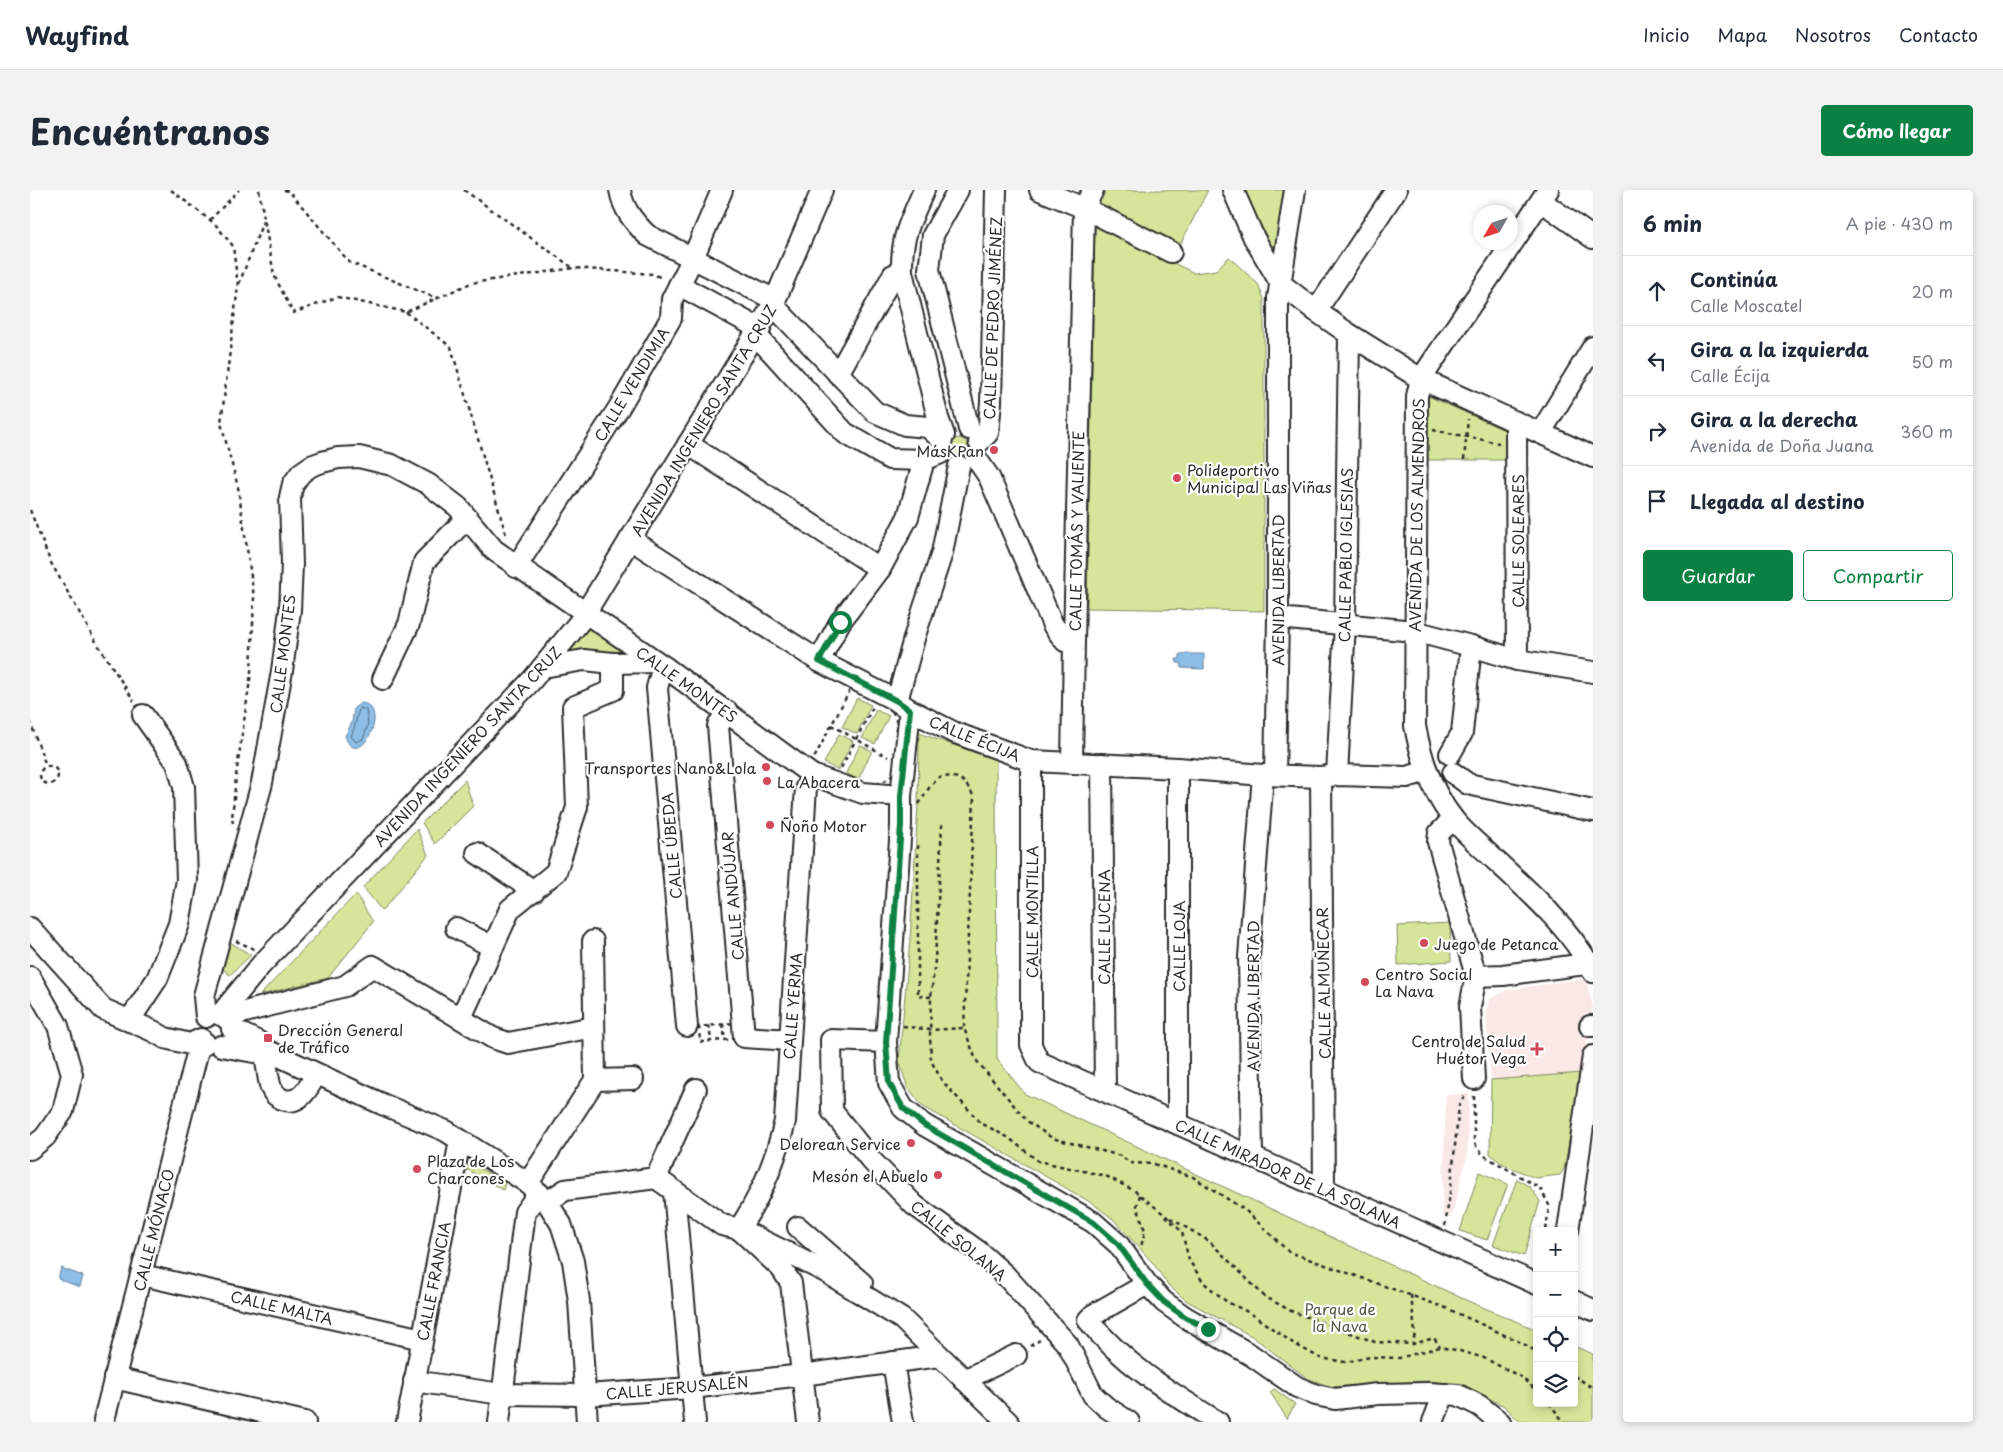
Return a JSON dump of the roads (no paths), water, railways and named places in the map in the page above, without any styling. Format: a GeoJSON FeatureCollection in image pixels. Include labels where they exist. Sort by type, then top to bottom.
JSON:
{"type":"FeatureCollection","features":[{"type":"Feature","properties":{"kind":"street"},"geometry":{"type":"LineString","coordinates":[[620,190],[625,208],[633,221],[647,234],[774,302],[838,374],[875,412],[904,424],[928,426],[948,462],[971,449]]}},
{"type":"Feature","properties":{"kind":"street","name":"CALLE VENDIMIA"},"geometry":{"type":"LineString","coordinates":[[512,564],[620,406],[670,318],[672,299],[693,258],[722,190]]}},
{"type":"Feature","properties":{"kind":"street","name":"AVENIDA INGENIERO SANTA CRUZ"},"geometry":{"type":"LineString","coordinates":[[214,1029],[261,965],[407,813],[543,667],[585,613],[758,332],[774,302],[822,190]]}},
{"type":"Feature","properties":{"kind":"street"},"geometry":{"type":"LineString","coordinates":[[924,190],[905,233],[901,253],[902,272],[938,418],[938,447]]}},
{"type":"Feature","properties":{"kind":"street"},"geometry":{"type":"LineString","coordinates":[[958,190],[933,235],[929,254],[929,270],[971,449],[942,553],[895,703],[910,801],[901,825],[887,1033],[889,1083],[903,1108],[924,1125],[1093,1222],[1118,1244],[1147,1284],[1164,1302],[1185,1317],[1252,1355],[1288,1382],[1306,1392],[1335,1399],[1378,1394],[1458,1395],[1480,1406],[1500,1422]]}},
{"type":"Feature","properties":{"kind":"street","name":"CALLE DE PEDRO JIMÉNEZ"},"geometry":{"type":"LineString","coordinates":[[971,449],[988,433],[991,402],[996,190]]}},
{"type":"Feature","properties":{"kind":"street"},"geometry":{"type":"LineString","coordinates":[[1040,190],[1089,211],[1170,252]]}},
{"type":"Feature","properties":{"kind":"street"},"geometry":{"type":"LineString","coordinates":[[1089,211],[1093,190]]}},
{"type":"Feature","properties":{"kind":"street"},"geometry":{"type":"LineString","coordinates":[[1233,190],[1254,238],[1280,284],[1316,311],[1421,379],[1593,457]]}},
{"type":"Feature","properties":{"kind":"street","name":"AVENIDA LIBERTAD"},"geometry":{"type":"LineString","coordinates":[[1252,1156],[1249,957],[1269,775],[1278,618],[1278,298],[1295,190]]}},
{"type":"Feature","properties":{"kind":"street"},"geometry":{"type":"LineString","coordinates":[[1316,311],[1396,190]]}},
{"type":"Feature","properties":{"kind":"street"},"geometry":{"type":"LineString","coordinates":[[1544,196],[1593,238]]}},
{"type":"Feature","properties":{"kind":"street","name":"AVENIDA DE LOS ALMENDROS"},"geometry":{"type":"LineString","coordinates":[[1544,196],[1421,379],[1417,396],[1414,631],[1415,726],[1428,771],[1454,819],[1524,886],[1574,941],[1592,966]]}},
{"type":"Feature","properties":{"kind":"street","name":"CALLE TOMÁS Y VALIENTE"},"geometry":{"type":"LineString","coordinates":[[971,449],[989,477],[1054,624],[1065,641],[1074,642],[1089,211]]}},
{"type":"Feature","properties":{"kind":"street"},"geometry":{"type":"LineString","coordinates":[[838,374],[892,275],[902,272]]}},
{"type":"Feature","properties":{"kind":"street"},"geometry":{"type":"LineString","coordinates":[[679,285],[758,332],[845,433],[890,459],[938,447]]}},
{"type":"Feature","properties":{"kind":"street","name":"CALLE PABLO IGLESIAS"},"geometry":{"type":"LineString","coordinates":[[1329,776],[1345,623],[1349,334]]}},
{"type":"Feature","properties":{"kind":"street"},"geometry":{"type":"LineString","coordinates":[[1541,432],[1593,346]]}},
{"type":"Feature","properties":{"kind":"street","name":"CALLE SOLEARES"},"geometry":{"type":"LineString","coordinates":[[1516,422],[1517,660]]}},
{"type":"Feature","properties":{"kind":"street"},"geometry":{"type":"LineString","coordinates":[[819,661],[840,622],[880,568],[908,517],[938,447],[948,431],[958,427],[971,449]]}},
{"type":"Feature","properties":{"kind":"street"},"geometry":{"type":"LineString","coordinates":[[688,444],[880,568]]}},
{"type":"Feature","properties":{"kind":"street","name":"CALLE MONTES"},"geometry":{"type":"LineString","coordinates":[[214,1029],[204,996],[262,783],[282,671],[290,610],[292,564],[290,497],[293,484],[301,473],[311,466],[338,458],[360,457],[392,465],[428,484],[458,507],[494,550],[512,564],[661,664],[812,775],[863,793],[910,801]]}},
{"type":"Feature","properties":{"kind":"street"},"geometry":{"type":"LineString","coordinates":[[383,679],[409,624],[424,562],[467,518]]}},
{"type":"Feature","properties":{"kind":"street","name":"CALLE ÉCIJA"},"geometry":{"type":"LineString","coordinates":[[630,539],[819,661],[895,703],[953,732],[1030,761],[1178,768],[1269,775],[1407,777],[1428,771]]}},
{"type":"Feature","properties":{"kind":"street"},"geometry":{"type":"LineString","coordinates":[[1278,618],[1414,631],[1517,660],[1593,672]]}},
{"type":"Feature","properties":{"kind":"street"},"geometry":{"type":"LineString","coordinates":[[1072,762],[1074,642]]}},
{"type":"Feature","properties":{"kind":"street"},"geometry":{"type":"LineString","coordinates":[[1452,763],[1462,733],[1468,656],[1471,646]]}},
{"type":"Feature","properties":{"kind":"street"},"geometry":{"type":"LineString","coordinates":[[543,667],[584,660],[661,664]]}},
{"type":"Feature","properties":{"kind":"street"},"geometry":{"type":"LineString","coordinates":[[461,1018],[510,909],[556,872],[577,807],[574,707],[613,690],[613,663]]}},
{"type":"Feature","properties":{"kind":"street","name":"CALLE ÚBEDA"},"geometry":{"type":"LineString","coordinates":[[661,664],[657,688],[687,1026]]}},
{"type":"Feature","properties":{"kind":"street","name":"CALLE ANDÚJAR"},"geometry":{"type":"LineString","coordinates":[[727,711],[718,726],[744,1037],[790,1040]]}},
{"type":"Feature","properties":{"kind":"street"},"geometry":{"type":"LineString","coordinates":[[129,1021],[157,979],[179,924],[187,880],[184,787],[177,763],[143,715]]}},
{"type":"Feature","properties":{"kind":"street"},"geometry":{"type":"LineString","coordinates":[[1428,771],[1440,751],[1468,784],[1593,811]]}},
{"type":"Feature","properties":{"kind":"street","name":"CALLE MONTILLA"},"geometry":{"type":"LineString","coordinates":[[1030,761],[1031,1045],[1039,1062]]}},
{"type":"Feature","properties":{"kind":"street"},"geometry":{"type":"LineString","coordinates":[[1428,771],[1452,763]]}},
{"type":"Feature","properties":{"kind":"street","name":"CALLE LUCENA"},"geometry":{"type":"LineString","coordinates":[[1102,764],[1105,1090]]}},
{"type":"Feature","properties":{"kind":"street","name":"CALLE LOJA"},"geometry":{"type":"LineString","coordinates":[[1178,768],[1178,1124]]}},
{"type":"Feature","properties":{"kind":"street","name":"CALLE YERMA"},"geometry":{"type":"LineString","coordinates":[[739,1229],[754,1206],[774,1162],[785,1121],[806,787],[812,775]]}},
{"type":"Feature","properties":{"kind":"street","name":"CALLE ALMUÑECAR"},"geometry":{"type":"LineString","coordinates":[[1324,1188],[1329,776]]}},
{"type":"Feature","properties":{"kind":"street"},"geometry":{"type":"LineString","coordinates":[[1454,819],[1439,833],[1438,842],[1476,976],[1470,1007],[1474,1080]]}},
{"type":"Feature","properties":{"kind":"street"},"geometry":{"type":"LineString","coordinates":[[477,854],[534,891]]}},
{"type":"Feature","properties":{"kind":"street"},"geometry":{"type":"LineString","coordinates":[[30,928],[104,1008],[129,1021],[154,1030],[214,1029],[241,1013],[345,986],[373,966],[493,1038],[508,1042],[594,1027]]}},
{"type":"Feature","properties":{"kind":"street"},"geometry":{"type":"LineString","coordinates":[[456,928],[493,947]]}},
{"type":"Feature","properties":{"kind":"street"},"geometry":{"type":"LineString","coordinates":[[499,1422],[525,1212],[538,1193],[595,1080],[593,941]]}},
{"type":"Feature","properties":{"kind":"street"},"geometry":{"type":"LineString","coordinates":[[1476,976],[1592,966]]}},
{"type":"Feature","properties":{"kind":"street"},"geometry":{"type":"LineString","coordinates":[[30,977],[58,1026],[72,1074],[63,1111],[44,1137],[30,1149]]}},
{"type":"Feature","properties":{"kind":"street"},"geometry":{"type":"LineString","coordinates":[[214,1029],[254,1052],[264,1048],[316,1074],[446,1131],[538,1193],[561,1224],[573,1261],[578,1301],[587,1422]]}},
{"type":"Feature","properties":{"kind":"street","name":"CALLE MÓNACO"},"geometry":{"type":"LineString","coordinates":[[104,1420],[198,1050],[214,1029]]}},
{"type":"Feature","properties":{"kind":"street","name":"CALLE SOLANA"},"geometry":{"type":"LineString","coordinates":[[887,1033],[831,1040],[832,1111],[871,1160],[914,1205],[964,1240],[992,1263],[1060,1328],[1074,1354],[1084,1381],[1094,1395],[1106,1407],[1129,1422]]}},
{"type":"Feature","properties":{"kind":"street"},"geometry":{"type":"LineString","coordinates":[[264,1048],[271,1090],[276,1096],[285,1101],[294,1100],[302,1095],[309,1088],[316,1074]]}},
{"type":"Feature","properties":{"kind":"street"},"geometry":{"type":"LineString","coordinates":[[1569,1227],[1593,1056]]}},
{"type":"Feature","properties":{"kind":"street","name":"CALLE MIRADOR DE LA SOLANA"},"geometry":{"type":"LineString","coordinates":[[1039,1062],[1533,1282]]}},
{"type":"Feature","properties":{"kind":"street"},"geometry":{"type":"LineString","coordinates":[[595,1080],[633,1079]]}},
{"type":"Feature","properties":{"kind":"street"},"geometry":{"type":"LineString","coordinates":[[656,1178],[696,1089]]}},
{"type":"Feature","properties":{"kind":"street","name":"CALLE FRANCIA"},"geometry":{"type":"LineString","coordinates":[[406,1422],[460,1140]]}},
{"type":"Feature","properties":{"kind":"street"},"geometry":{"type":"LineString","coordinates":[[538,1193],[656,1178],[722,1224],[739,1229],[826,1272],[902,1319]]}},
{"type":"Feature","properties":{"kind":"street"},"geometry":{"type":"LineString","coordinates":[[674,1191],[695,1422]]}},
{"type":"Feature","properties":{"kind":"street"},"geometry":{"type":"LineString","coordinates":[[798,1226],[902,1319],[1008,1422]]}},
{"type":"Feature","properties":{"kind":"street"},"geometry":{"type":"LineString","coordinates":[[739,1229],[781,1268],[791,1283],[808,1422]]}},
{"type":"Feature","properties":{"kind":"street","name":"CALLE MALTA"},"geometry":{"type":"LineString","coordinates":[[142,1276],[422,1339]]}},
{"type":"Feature","properties":{"kind":"street"},"geometry":{"type":"LineString","coordinates":[[1147,1284],[1093,1315],[1088,1320],[1095,1330],[1126,1360],[1155,1382],[1218,1422]]}},
{"type":"Feature","properties":{"kind":"street"},"geometry":{"type":"LineString","coordinates":[[1578,1303],[1593,1310]]}},
{"type":"Feature","properties":{"kind":"street"},"geometry":{"type":"LineString","coordinates":[[964,1380],[1016,1354]]}},
{"type":"Feature","properties":{"kind":"street","name":"CALLE JERUSALÉN"},"geometry":{"type":"LineString","coordinates":[[414,1381],[501,1394],[585,1395],[692,1388],[939,1356]]}},
{"type":"Feature","properties":{"kind":"street"},"geometry":{"type":"LineString","coordinates":[[893,1362],[903,1422]]}},
{"type":"Feature","properties":{"kind":"street"},"geometry":{"type":"LineString","coordinates":[[114,1378],[305,1422]]}},
{"type":"Feature","properties":{"kind":"street"},"geometry":{"type":"LineString","coordinates":[[1433,1422],[1444,1394]]}},
{"type":"Feature","properties":{"kind":"water"},"geometry":{"type":"Polygon","coordinates":[[[1180,654],[1204,654],[1204,669],[1181,668],[1181,663],[1177,663],[1176,659],[1180,659],[1180,654]]]}},
{"type":"Feature","properties":{"kind":"water"},"geometry":{"type":"Polygon","coordinates":[[[361,703],[370,707],[374,715],[370,735],[364,743],[357,747],[351,746],[345,736],[352,722],[354,708],[361,703]]]}},
{"type":"Feature","properties":{"kind":"water"},"geometry":{"type":"Polygon","coordinates":[[[61,1268],[83,1276],[80,1287],[58,1279],[61,1268]]]}},
{"type":"Feature","properties":{"kind":"place","name":"MásKPan"},"geometry":{"type":"Point","coordinates":[994,450]}},
{"type":"Feature","properties":{"kind":"place","name":"Polideportivo Municipal Las Viñas"},"geometry":{"type":"Point","coordinates":[1177,478]}},
{"type":"Feature","properties":{"kind":"place","name":"Transportes Nano&Lola"},"geometry":{"type":"Point","coordinates":[766,767]}},
{"type":"Feature","properties":{"kind":"place","name":"La Abacera"},"geometry":{"type":"Point","coordinates":[767,781]}},
{"type":"Feature","properties":{"kind":"place","name":"Ñoño Motor"},"geometry":{"type":"Point","coordinates":[770,825]}},
{"type":"Feature","properties":{"kind":"place","name":"Juego de Petanca"},"geometry":{"type":"Point","coordinates":[1424,943]}},
{"type":"Feature","properties":{"kind":"place","name":"Centro Social La Nava"},"geometry":{"type":"Point","coordinates":[1365,982]}},
{"type":"Feature","properties":{"kind":"place","name":"Drección General de Tráfico"},"geometry":{"type":"Point","coordinates":[268,1038]}},
{"type":"Feature","properties":{"kind":"place","name":"Centro de Salud Huétor Vega"},"geometry":{"type":"Point","coordinates":[1537,1049]}},
{"type":"Feature","properties":{"kind":"place","name":"Delorean Service"},"geometry":{"type":"Point","coordinates":[911,1143]}},
{"type":"Feature","properties":{"kind":"place","name":"Plaza de Los Charcones"},"geometry":{"type":"Point","coordinates":[417,1169]}},
{"type":"Feature","properties":{"kind":"place","name":"Mesón el Abuelo"},"geometry":{"type":"Point","coordinates":[938,1175]}},
{"type":"Feature","properties":{"kind":"park label","name":"Parque de la Nava"},"geometry":{"type":"Point","coordinates":[1340,1316]}}]}
